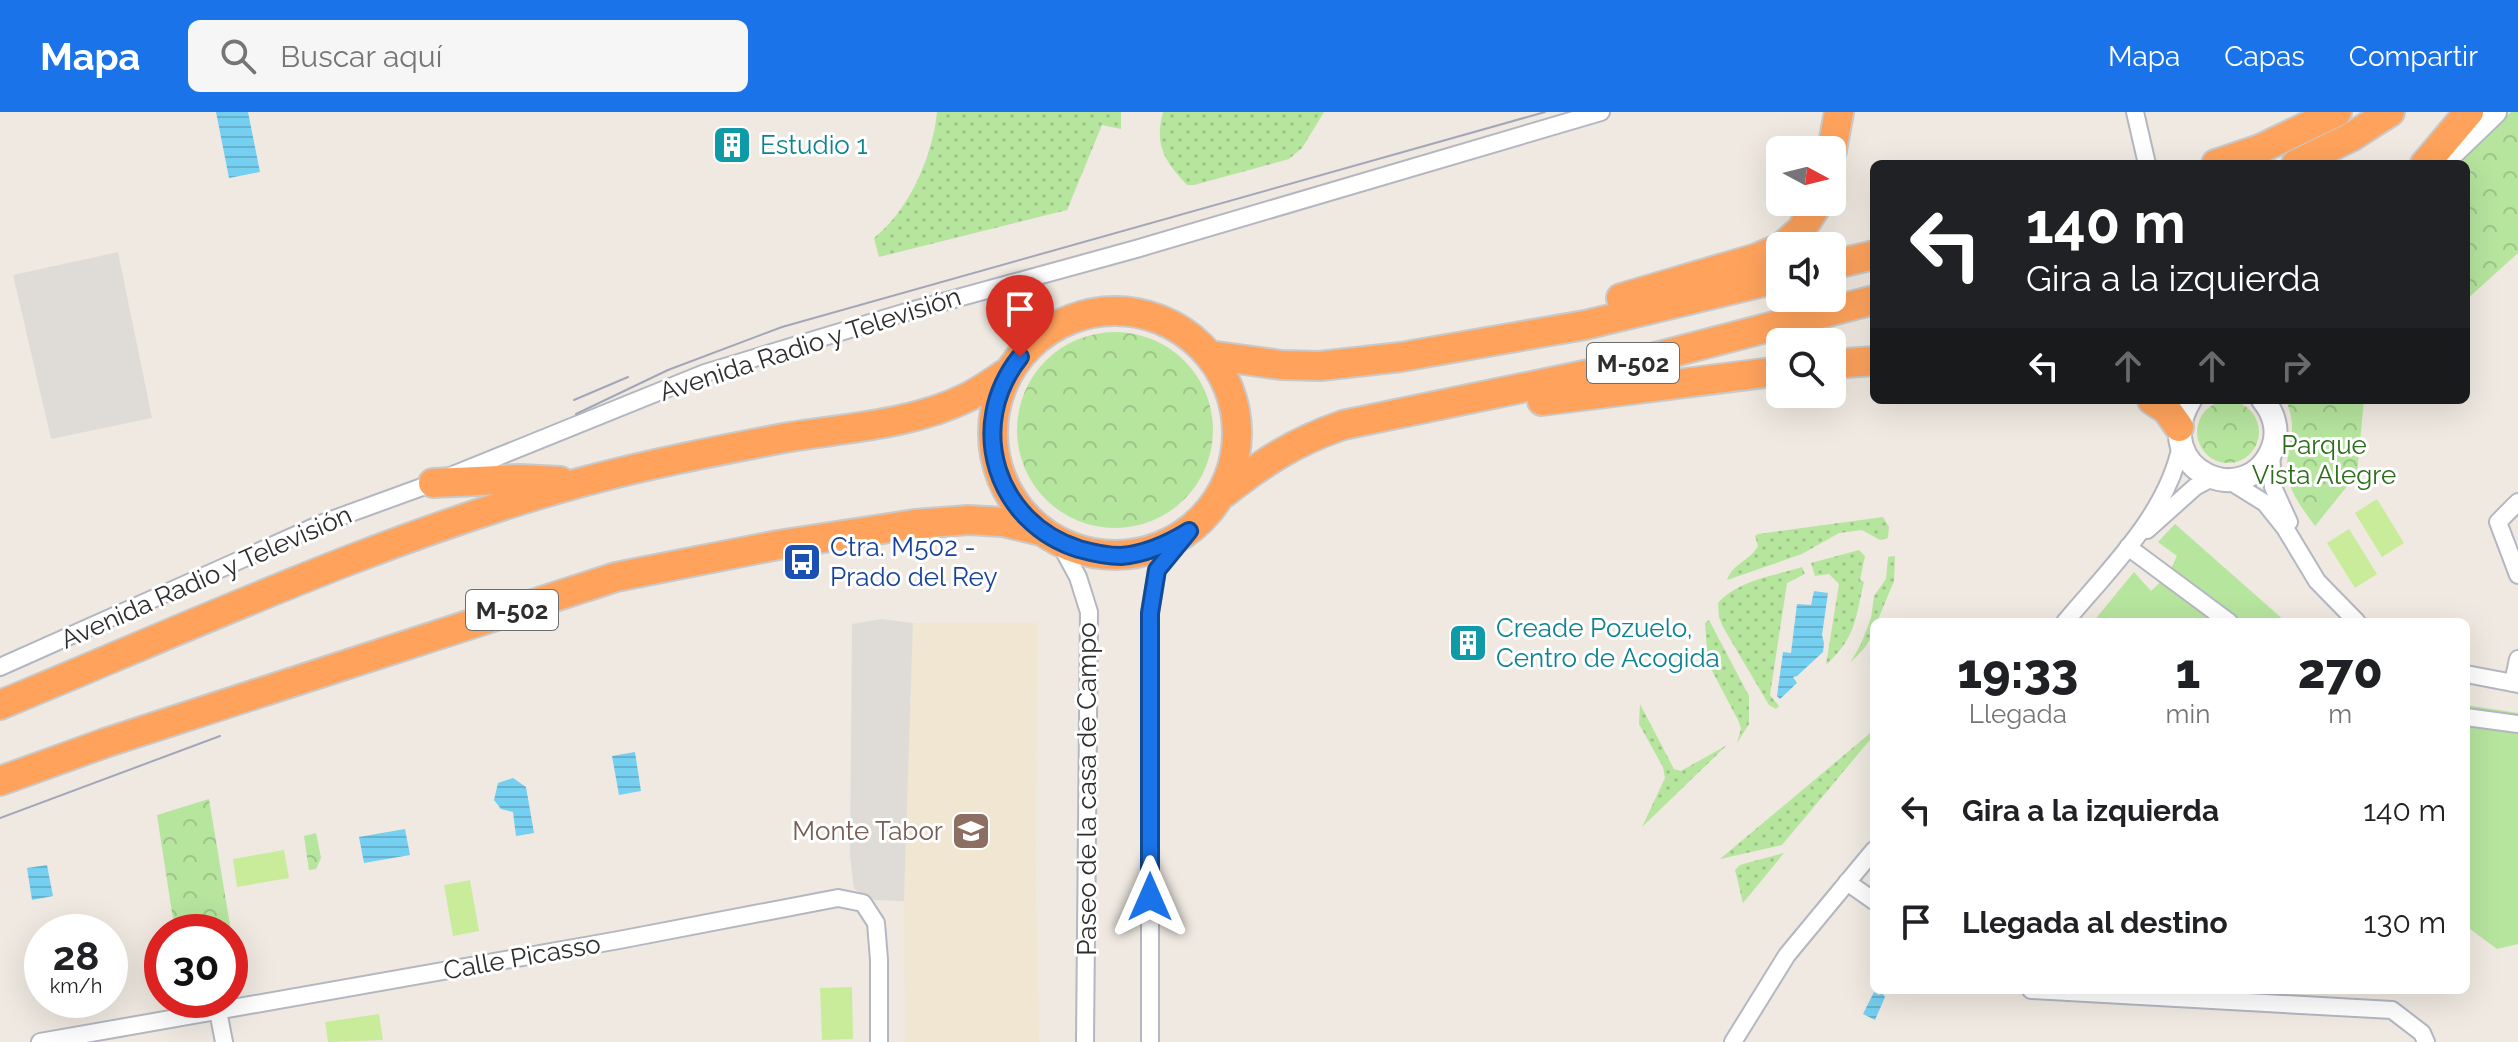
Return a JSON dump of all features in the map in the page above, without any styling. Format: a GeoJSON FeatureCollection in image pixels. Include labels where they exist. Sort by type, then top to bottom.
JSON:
{"type":"FeatureCollection","features":[{"type":"Feature","properties":{"kind":"highway"},"geometry":{"type":"LineString","coordinates":[[1835,136],[1839,112]]}},
{"type":"Feature","properties":{"kind":"highway"},"geometry":{"type":"LineString","coordinates":[[2228,160],[2260,149],[2337,112]]}},
{"type":"Feature","properties":{"kind":"highway"},"geometry":{"type":"LineString","coordinates":[[2304,160],[2351,137],[2390,112]]}},
{"type":"Feature","properties":{"kind":"highway"},"geometry":{"type":"LineString","coordinates":[[2428,160],[2469,112]]}},
{"type":"Feature","properties":{"kind":"highway","name":"M-502"},"geometry":{"type":"LineString","coordinates":[[1401,357],[1614,300],[1766,254]]}},
{"type":"Feature","properties":{"kind":"highway"},"geometry":{"type":"LineString","coordinates":[[1846,262],[1870,256]]}},
{"type":"Feature","properties":{"kind":"highway","name":"M-502"},"geometry":{"type":"LineString","coordinates":[[1209,355],[1281,365],[1320,366],[1401,357],[1585,325],[1766,281]]}},
{"type":"Feature","properties":{"kind":"highway","name":"M-502"},"geometry":{"type":"LineString","coordinates":[[0,781],[134,733],[616,577],[778,545],[915,524],[969,520],[1003,522],[1099,555],[1121,556],[1156,548],[1189,531],[1220,496],[1270,457],[1314,435],[1343,425],[1594,373],[1870,301]]}},
{"type":"Feature","properties":{"kind":"highway","name":"M-502"},"geometry":{"type":"LineString","coordinates":[[1050,537],[1022,514],[1008,494],[994,458],[994,411],[1008,372],[1031,342],[1063,321],[1089,312],[1116,309],[1147,314],[1177,327],[1209,355],[1222,372],[1231,393],[1237,434],[1233,465],[1220,496]]}},
{"type":"Feature","properties":{"kind":"highway"},"geometry":{"type":"LineString","coordinates":[[1846,363],[1870,361]]}},
{"type":"Feature","properties":{"kind":"highway","name":"M-502"},"geometry":{"type":"LineString","coordinates":[[0,705],[319,572],[446,524],[581,483],[725,449],[920,415],[967,398],[1008,372]]}},
{"type":"Feature","properties":{"kind":"highway","name":"M-502"},"geometry":{"type":"LineString","coordinates":[[1390,416],[1537,402],[1766,373]]}},
{"type":"Feature","properties":{"kind":"highway"},"geometry":{"type":"LineString","coordinates":[[2158,404],[2167,410],[2180,436]]}},
{"type":"Feature","properties":{"kind":"highway","name":"M-502"},"geometry":{"type":"LineString","coordinates":[[433,483],[519,479],[581,483]]}},
{"type":"Feature","properties":{"kind":"main road"},"geometry":{"type":"LineString","coordinates":[[2445,160],[2495,112]]}},
{"type":"Feature","properties":{"kind":"main road"},"geometry":{"type":"LineString","coordinates":[[2188,404],[2182,413],[2180,436],[2190,463],[2220,479],[2252,473],[2266,460],[2271,451],[2275,425],[2266,404]]}},
{"type":"Feature","properties":{"kind":"street","name":"Avenida Radio y Televisión"},"geometry":{"type":"LineString","coordinates":[[0,667],[323,523],[433,483],[705,373],[1601,112]]}},
{"type":"Feature","properties":{"kind":"street"},"geometry":{"type":"LineString","coordinates":[[2128,112],[2140,151],[2146,160]]}},
{"type":"Feature","properties":{"kind":"street"},"geometry":{"type":"LineString","coordinates":[[2135,112],[2146,160]]}},
{"type":"Feature","properties":{"kind":"street"},"geometry":{"type":"LineString","coordinates":[[2068,618],[2128,547],[2170,482],[2180,436]]}},
{"type":"Feature","properties":{"kind":"street"},"geometry":{"type":"LineString","coordinates":[[2271,451],[2273,487],[2317,581]]}},
{"type":"Feature","properties":{"kind":"street"},"geometry":{"type":"LineString","coordinates":[[2128,547],[2181,498],[2220,479],[2265,503],[2285,528],[2317,581],[2353,618]]}},
{"type":"Feature","properties":{"kind":"street"},"geometry":{"type":"LineString","coordinates":[[2518,502],[2498,522],[2518,575]]}},
{"type":"Feature","properties":{"kind":"street"},"geometry":{"type":"LineString","coordinates":[[1150,1042],[1150,613],[1157,570],[1189,531]]}},
{"type":"Feature","properties":{"kind":"street","name":"Paseo de la casa de Campo"},"geometry":{"type":"LineString","coordinates":[[1050,537],[1078,577],[1089,612],[1085,1042]]}},
{"type":"Feature","properties":{"kind":"street"},"geometry":{"type":"LineString","coordinates":[[2128,547],[2224,618]]}},
{"type":"Feature","properties":{"kind":"street"},"geometry":{"type":"LineString","coordinates":[[2470,675],[2516,684],[2518,659]]}},
{"type":"Feature","properties":{"kind":"street"},"geometry":{"type":"LineString","coordinates":[[2470,718],[2518,724]]}},
{"type":"Feature","properties":{"kind":"street"},"geometry":{"type":"LineString","coordinates":[[1733,1042],[1787,955],[1870,855]]}},
{"type":"Feature","properties":{"kind":"street"},"geometry":{"type":"LineString","coordinates":[[1847,882],[1870,898]]}},
{"type":"Feature","properties":{"kind":"street","name":"Calle Picasso"},"geometry":{"type":"LineString","coordinates":[[248,1006],[838,898],[863,903],[876,923],[879,1042]]}},
{"type":"Feature","properties":{"kind":"street"},"geometry":{"type":"LineString","coordinates":[[2103,994],[2392,1010],[2422,1033],[2426,1042]]}},
{"type":"Feature","properties":{"kind":"street","name":"Calle Picasso"},"geometry":{"type":"LineString","coordinates":[[40,1042],[178,1018]]}},
{"type":"Feature","properties":{"kind":"street"},"geometry":{"type":"LineString","coordinates":[[219,1018],[224,1042]]}},
{"type":"Feature","properties":{"kind":"shaded area"},"geometry":{"type":"Polygon","coordinates":[[[118,252],[152,418],[51,439],[13,275],[118,252]]]}},
{"type":"Feature","properties":{"kind":"shaded area"},"geometry":{"type":"Polygon","coordinates":[[[881,619],[913,623],[904,901],[874,900],[854,889],[850,856],[852,624],[881,619]]]}},
{"type":"Feature","properties":{"kind":"shaded area","name":"Monte Tabor"},"geometry":{"type":"Polygon","coordinates":[[[913,623],[1037,623],[1039,1042],[905,1042],[904,901],[913,623]]]}},
{"type":"Feature","properties":{"kind":"green space"},"geometry":{"type":"Polygon","coordinates":[[[937,112],[1121,112],[1121,129],[1102,125],[1067,210],[879,257],[874,238],[898,213],[917,181],[925,164],[937,112]]]}},
{"type":"Feature","properties":{"kind":"green space"},"geometry":{"type":"Polygon","coordinates":[[[1163,112],[1324,112],[1302,148],[1289,159],[1187,185],[1163,152],[1160,134],[1163,112]]]}},
{"type":"Feature","properties":{"kind":"green space"},"geometry":{"type":"Polygon","coordinates":[[[2511,112],[2518,112],[2518,253],[2470,296],[2470,160],[2464,160],[2511,112]]]}},
{"type":"Feature","properties":{"kind":"green space"},"geometry":{"type":"Polygon","coordinates":[[[1115,332],[1152,340],[1184,361],[1205,393],[1213,430],[1205,467],[1184,499],[1152,520],[1115,528],[1078,520],[1046,499],[1025,467],[1017,430],[1025,393],[1046,361],[1078,340],[1115,332]]]}},
{"type":"Feature","properties":{"kind":"green space"},"geometry":{"type":"Polygon","coordinates":[[[2214,404],[2242,404],[2254,415],[2259,426],[2259,438],[2254,449],[2234,463],[2222,463],[2211,458],[2197,438],[2199,420],[2214,404]]]}},
{"type":"Feature","properties":{"kind":"green space","name":"Parque Vista Alegre"},"geometry":{"type":"Polygon","coordinates":[[[2287,404],[2364,404],[2357,474],[2315,526],[2296,499],[2288,477],[2287,459],[2292,429],[2287,404]]]}},
{"type":"Feature","properties":{"kind":"green space"},"geometry":{"type":"Polygon","coordinates":[[[2377,499],[2404,543],[2382,557],[2355,513],[2377,499]]]}},
{"type":"Feature","properties":{"kind":"green space"},"geometry":{"type":"Polygon","coordinates":[[[1883,517],[1889,527],[1888,538],[1880,540],[1862,530],[1839,533],[1802,554],[1727,580],[1733,570],[1755,551],[1758,546],[1755,536],[1758,534],[1883,517]]]}},
{"type":"Feature","properties":{"kind":"green space"},"geometry":{"type":"Polygon","coordinates":[[[2175,524],[2281,618],[2096,618],[2134,572],[2151,591],[2168,575],[2177,556],[2158,542],[2175,524]]]}},
{"type":"Feature","properties":{"kind":"green space"},"geometry":{"type":"Polygon","coordinates":[[[2349,529],[2377,574],[2355,588],[2327,543],[2349,529]]]}},
{"type":"Feature","properties":{"kind":"green space"},"geometry":{"type":"Polygon","coordinates":[[[1859,550],[1865,556],[1860,580],[1864,582],[1856,618],[1843,646],[1826,665],[1839,584],[1829,574],[1815,576],[1811,563],[1859,550]]]}},
{"type":"Feature","properties":{"kind":"green space"},"geometry":{"type":"Polygon","coordinates":[[[1895,556],[1894,581],[1879,618],[1871,618],[1874,596],[1886,579],[1888,557],[1895,556]]]}},
{"type":"Feature","properties":{"kind":"green space"},"geometry":{"type":"Polygon","coordinates":[[[1802,567],[1805,574],[1787,583],[1770,695],[1779,706],[1776,709],[1769,705],[1723,627],[1718,603],[1746,584],[1802,567]]]}},
{"type":"Feature","properties":{"kind":"green space"},"geometry":{"type":"Polygon","coordinates":[[[1709,620],[1749,696],[1749,724],[1737,743],[1741,729],[1739,722],[1708,663],[1705,623],[1709,620]]]}},
{"type":"Feature","properties":{"kind":"green space"},"geometry":{"type":"Polygon","coordinates":[[[1870,621],[1870,638],[1850,663],[1870,621]]]}},
{"type":"Feature","properties":{"kind":"green space"},"geometry":{"type":"Polygon","coordinates":[[[1640,704],[1674,769],[1681,771],[1727,745],[1642,827],[1665,778],[1663,767],[1639,724],[1640,704]]]}},
{"type":"Feature","properties":{"kind":"green space"},"geometry":{"type":"Polygon","coordinates":[[[2470,706],[2518,713],[2518,944],[2497,949],[2470,929],[2470,706]]]}},
{"type":"Feature","properties":{"kind":"green space"},"geometry":{"type":"Polygon","coordinates":[[[1870,733],[1870,740],[1782,845],[1720,859],[1870,733]]]}},
{"type":"Feature","properties":{"kind":"green space"},"geometry":{"type":"Polygon","coordinates":[[[209,799],[228,914],[172,914],[157,815],[209,799]]]}},
{"type":"Feature","properties":{"kind":"green space"},"geometry":{"type":"Polygon","coordinates":[[[316,833],[321,858],[316,869],[309,870],[304,836],[316,833]]]}},
{"type":"Feature","properties":{"kind":"green space"},"geometry":{"type":"Polygon","coordinates":[[[284,850],[289,878],[237,887],[233,859],[284,850]]]}},
{"type":"Feature","properties":{"kind":"green space"},"geometry":{"type":"Polygon","coordinates":[[[1784,853],[1743,903],[1735,870],[1740,865],[1784,853]]]}},
{"type":"Feature","properties":{"kind":"green space"},"geometry":{"type":"Polygon","coordinates":[[[470,880],[479,931],[453,936],[444,885],[470,880]]]}},
{"type":"Feature","properties":{"kind":"green space"},"geometry":{"type":"Polygon","coordinates":[[[852,987],[853,1039],[822,1040],[820,988],[852,987]]]}},
{"type":"Feature","properties":{"kind":"green space"},"geometry":{"type":"Polygon","coordinates":[[[379,1014],[383,1040],[328,1042],[325,1022],[379,1014]]]}},
{"type":"Feature","properties":{"kind":"water"},"geometry":{"type":"Polygon","coordinates":[[[216,112],[248,112],[260,172],[229,178],[216,112]]]}},
{"type":"Feature","properties":{"kind":"water"},"geometry":{"type":"Polygon","coordinates":[[[1814,591],[1828,593],[1822,635],[1823,652],[1793,677],[1797,683],[1780,699],[1777,696],[1783,652],[1791,653],[1797,604],[1811,605],[1814,591]]]}},
{"type":"Feature","properties":{"kind":"water"},"geometry":{"type":"Polygon","coordinates":[[[635,752],[641,791],[619,795],[612,756],[635,752]]]}},
{"type":"Feature","properties":{"kind":"water"},"geometry":{"type":"Polygon","coordinates":[[[513,778],[526,787],[534,833],[516,836],[513,812],[501,809],[494,800],[498,783],[513,778]]]}},
{"type":"Feature","properties":{"kind":"water"},"geometry":{"type":"Polygon","coordinates":[[[405,829],[410,855],[364,863],[359,837],[405,829]]]}},
{"type":"Feature","properties":{"kind":"water"},"geometry":{"type":"Polygon","coordinates":[[[47,865],[53,896],[32,900],[27,868],[47,865]]]}},
{"type":"Feature","properties":{"kind":"water"},"geometry":{"type":"Polygon","coordinates":[[[1873,994],[1885,997],[1875,1020],[1863,1014],[1873,994]]]}},
{"type":"Feature","properties":{"kind":"tram line"},"geometry":{"type":"LineString","coordinates":[[576,414],[668,370],[782,327],[1545,112]]}},
{"type":"Feature","properties":{"kind":"tram line"},"geometry":{"type":"LineString","coordinates":[[574,400],[628,377]]}},
{"type":"Feature","properties":{"kind":"tram line"},"geometry":{"type":"LineString","coordinates":[[0,818],[220,736]]}},
{"type":"Feature","properties":{"kind":"place","name":"Estudio 1"},"geometry":{"type":"Point","coordinates":[732,145]}},
{"type":"Feature","properties":{"kind":"place","name":"Ctra. M502 - Prado del Rey"},"geometry":{"type":"Point","coordinates":[802,562]}},
{"type":"Feature","properties":{"kind":"place","name":"Creade Pozuelo, Centro de Acogida"},"geometry":{"type":"Point","coordinates":[1468,643]}},
{"type":"Feature","properties":{"kind":"place","name":"Monte Tabor"},"geometry":{"type":"Point","coordinates":[971,831]}},
{"type":"Feature","properties":{"kind":"route"},"geometry":{"type":"LineString","coordinates":[[1020,357],[1008,372],[1000,390],[992,435],[994,458],[1008,494],[1022,514],[1059,542],[1099,555],[1121,556],[1143,552],[1189,531],[1157,570],[1150,613],[1150,897]]}}]}
